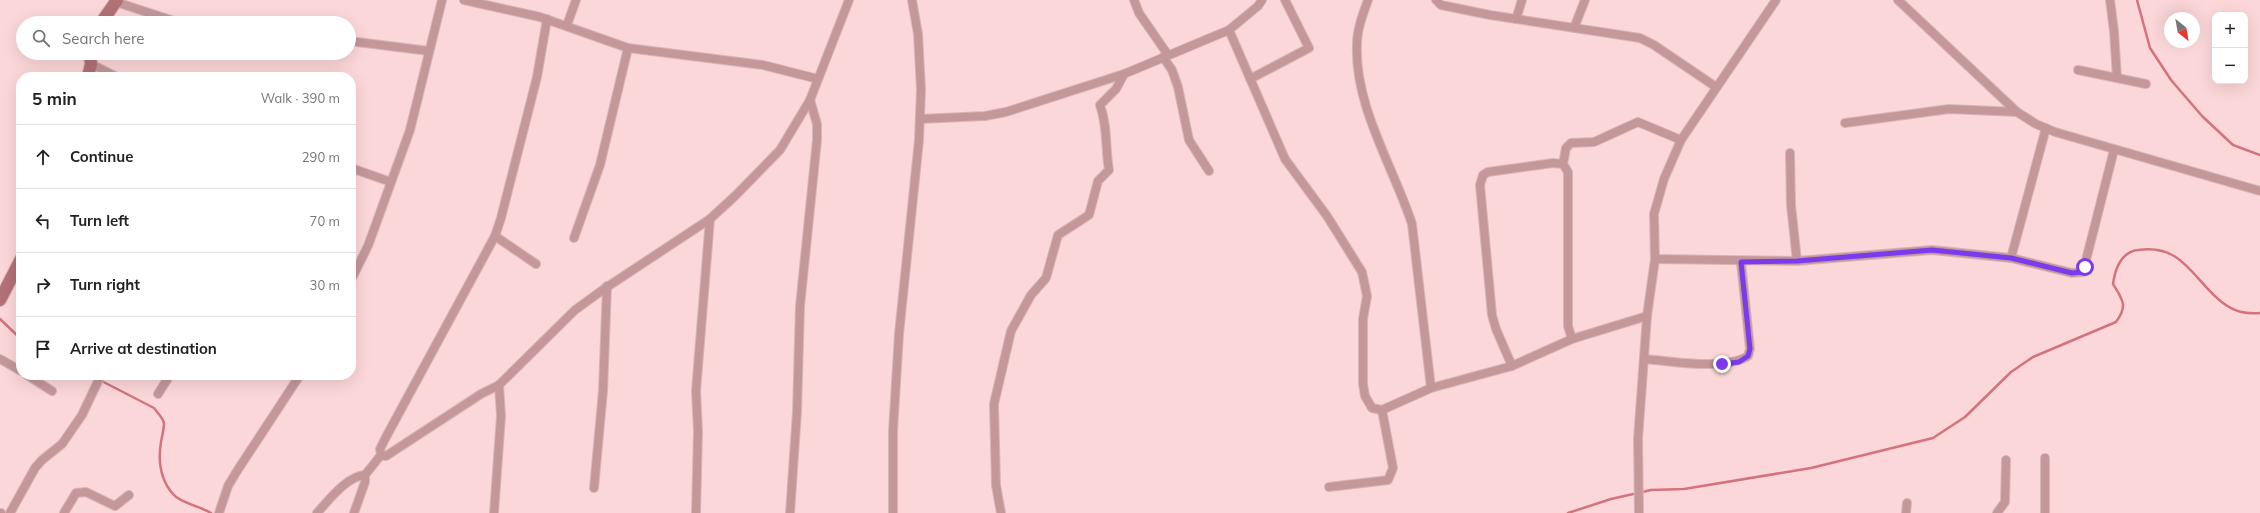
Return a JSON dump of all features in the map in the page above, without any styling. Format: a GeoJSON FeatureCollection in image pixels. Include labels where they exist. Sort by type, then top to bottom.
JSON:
{"type":"FeatureCollection","features":[{"type":"Feature","properties":{"kind":"street"},"geometry":{"type":"LineString","coordinates":[[356,270],[368,246],[410,130],[442,0]]}},
{"type":"Feature","properties":{"kind":"street"},"geometry":{"type":"LineString","coordinates":[[464,0],[547,19],[628,48],[763,64],[818,79]]}},
{"type":"Feature","properties":{"kind":"street"},"geometry":{"type":"LineString","coordinates":[[567,25],[576,0]]}},
{"type":"Feature","properties":{"kind":"street"},"geometry":{"type":"LineString","coordinates":[[380,455],[386,456],[481,394],[499,385],[575,310],[607,286],[710,219],[780,150],[810,100],[849,0]]}},
{"type":"Feature","properties":{"kind":"street"},"geometry":{"type":"LineString","coordinates":[[893,513],[893,424],[920,119],[921,90],[918,34],[912,0]]}},
{"type":"Feature","properties":{"kind":"street"},"geometry":{"type":"LineString","coordinates":[[1134,0],[1139,13],[1166,56],[1178,87],[1189,140],[1209,171]]}},
{"type":"Feature","properties":{"kind":"street"},"geometry":{"type":"LineString","coordinates":[[920,119],[984,116],[1006,112],[1124,74],[1229,30],[1258,6],[1262,0]]}},
{"type":"Feature","properties":{"kind":"street"},"geometry":{"type":"LineString","coordinates":[[1250,79],[1309,48],[1285,0]]}},
{"type":"Feature","properties":{"kind":"street"},"geometry":{"type":"LineString","coordinates":[[1368,0],[1358,39],[1358,66],[1364,96],[1376,137],[1406,204],[1412,224],[1431,388]]}},
{"type":"Feature","properties":{"kind":"street"},"geometry":{"type":"LineString","coordinates":[[1436,0],[1441,5],[1516,19],[1640,38],[1654,45],[1716,88]]}},
{"type":"Feature","properties":{"kind":"street"},"geometry":{"type":"LineString","coordinates":[[1516,19],[1522,0]]}},
{"type":"Feature","properties":{"kind":"street"},"geometry":{"type":"LineString","coordinates":[[1574,28],[1586,0]]}},
{"type":"Feature","properties":{"kind":"street"},"geometry":{"type":"LineString","coordinates":[[1638,510],[1638,458],[1644,359],[1647,316],[1655,259],[1654,214],[1664,179],[1681,140],[1776,0]]}},
{"type":"Feature","properties":{"kind":"street"},"geometry":{"type":"LineString","coordinates":[[1898,0],[2017,112],[2046,128],[2114,150],[2260,191]]}},
{"type":"Feature","properties":{"kind":"street"},"geometry":{"type":"LineString","coordinates":[[2110,0],[2117,78]]}},
{"type":"Feature","properties":{"kind":"street"},"geometry":{"type":"LineString","coordinates":[[107,16],[117,1],[160,16]]}},
{"type":"Feature","properties":{"kind":"street"},"geometry":{"type":"LineString","coordinates":[[354,513],[366,482],[365,475],[380,455],[380,449],[386,437],[495,236],[501,218],[537,77],[547,19]]}},
{"type":"Feature","properties":{"kind":"street"},"geometry":{"type":"LineString","coordinates":[[1229,30],[1285,160],[1327,216],[1362,272],[1367,296],[1364,319],[1363,384],[1369,405],[1376,410],[1382,410],[1431,388],[1512,366],[1572,339],[1647,316]]}},
{"type":"Feature","properties":{"kind":"street"},"geometry":{"type":"LineString","coordinates":[[356,42],[429,51]]}},
{"type":"Feature","properties":{"kind":"street"},"geometry":{"type":"LineString","coordinates":[[574,238],[600,165],[628,48]]}},
{"type":"Feature","properties":{"kind":"street"},"geometry":{"type":"LineString","coordinates":[[89,72],[90,60]]}},
{"type":"Feature","properties":{"kind":"street"},"geometry":{"type":"LineString","coordinates":[[92,60],[110,72]]}},
{"type":"Feature","properties":{"kind":"street"},"geometry":{"type":"LineString","coordinates":[[2078,70],[2146,84]]}},
{"type":"Feature","properties":{"kind":"street"},"geometry":{"type":"LineString","coordinates":[[1001,513],[996,485],[994,404],[1010,331],[1031,295],[1046,278],[1058,235],[1089,215],[1098,181],[1109,170],[1105,149],[1107,139],[1104,116],[1100,105],[1116,89],[1124,74]]}},
{"type":"Feature","properties":{"kind":"street"},"geometry":{"type":"LineString","coordinates":[[790,513],[797,412],[800,306],[817,140],[817,124],[810,100]]}},
{"type":"Feature","properties":{"kind":"street"},"geometry":{"type":"LineString","coordinates":[[1845,123],[1949,109],[2017,112]]}},
{"type":"Feature","properties":{"kind":"street"},"geometry":{"type":"LineString","coordinates":[[1572,339],[1568,326],[1568,172],[1563,164],[1566,148],[1571,143],[1594,142],[1638,122],[1681,140]]}},
{"type":"Feature","properties":{"kind":"street"},"geometry":{"type":"LineString","coordinates":[[2011,258],[2046,128]]}},
{"type":"Feature","properties":{"kind":"street"},"geometry":{"type":"LineString","coordinates":[[1655,259],[1741,262],[1797,261],[1932,250],[2011,258],[2072,273],[2083,272],[2114,150]]}},
{"type":"Feature","properties":{"kind":"street"},"geometry":{"type":"LineString","coordinates":[[1790,152],[1792,206],[1797,261]]}},
{"type":"Feature","properties":{"kind":"street"},"geometry":{"type":"LineString","coordinates":[[1512,366],[1496,329],[1492,315],[1480,180],[1482,175],[1495,170],[1553,163],[1563,164]]}},
{"type":"Feature","properties":{"kind":"street"},"geometry":{"type":"LineString","coordinates":[[356,170],[391,182]]}},
{"type":"Feature","properties":{"kind":"street"},"geometry":{"type":"LineString","coordinates":[[696,513],[698,432],[696,391],[710,219]]}},
{"type":"Feature","properties":{"kind":"street"},"geometry":{"type":"LineString","coordinates":[[495,236],[536,264]]}},
{"type":"Feature","properties":{"kind":"street"},"geometry":{"type":"LineString","coordinates":[[1644,359],[1722,364],[1739,362],[1748,356],[1750,349],[1741,262]]}},
{"type":"Feature","properties":{"kind":"street"},"geometry":{"type":"LineString","coordinates":[[0,300],[16,269]]}},
{"type":"Feature","properties":{"kind":"street"},"geometry":{"type":"LineString","coordinates":[[594,488],[603,391],[607,286]]}},
{"type":"Feature","properties":{"kind":"street"},"geometry":{"type":"LineString","coordinates":[[0,359],[16,368]]}},
{"type":"Feature","properties":{"kind":"street"},"geometry":{"type":"LineString","coordinates":[[35,380],[52,391]]}},
{"type":"Feature","properties":{"kind":"street"},"geometry":{"type":"LineString","coordinates":[[10,513],[35,468],[42,460],[62,444],[82,415],[99,380]]}},
{"type":"Feature","properties":{"kind":"street"},"geometry":{"type":"LineString","coordinates":[[158,394],[167,380]]}},
{"type":"Feature","properties":{"kind":"street"},"geometry":{"type":"LineString","coordinates":[[219,513],[228,486],[297,380]]}},
{"type":"Feature","properties":{"kind":"street"},"geometry":{"type":"LineString","coordinates":[[494,513],[501,416],[499,385]]}},
{"type":"Feature","properties":{"kind":"street"},"geometry":{"type":"LineString","coordinates":[[1329,487],[1388,480],[1393,468],[1382,410]]}},
{"type":"Feature","properties":{"kind":"street"},"geometry":{"type":"LineString","coordinates":[[2045,458],[2045,513]]}},
{"type":"Feature","properties":{"kind":"street"},"geometry":{"type":"LineString","coordinates":[[1997,513],[2005,502],[2006,460]]}},
{"type":"Feature","properties":{"kind":"street"},"geometry":{"type":"LineString","coordinates":[[317,513],[344,486],[358,475],[365,475]]}},
{"type":"Feature","properties":{"kind":"street"},"geometry":{"type":"LineString","coordinates":[[64,513],[76,493],[86,492],[115,506],[129,495]]}},
{"type":"Feature","properties":{"kind":"street"},"geometry":{"type":"LineString","coordinates":[[1906,513],[1907,503]]}},
{"type":"Feature","properties":{"kind":"waterway"},"geometry":{"type":"LineString","coordinates":[[2137,0],[2150,48],[2171,80],[2202,116],[2233,145],[2260,155]]}},
{"type":"Feature","properties":{"kind":"waterway"},"geometry":{"type":"LineString","coordinates":[[1568,513],[1611,499],[1651,490],[1684,489],[1811,468],[1933,438],[1965,417],[2011,372],[2033,357],[2116,322],[2122,312],[2123,303],[2113,284],[2114,279],[2120,262],[2132,251],[2154,249],[2167,252],[2187,266],[2213,294],[2227,306],[2240,312],[2260,313]]}},
{"type":"Feature","properties":{"kind":"waterway"},"geometry":{"type":"LineString","coordinates":[[0,319],[16,334]]}},
{"type":"Feature","properties":{"kind":"waterway"},"geometry":{"type":"LineString","coordinates":[[100,380],[154,408],[164,423],[160,449],[160,462],[165,482],[173,494],[180,500],[211,513]]}},
{"type":"Feature","properties":{"kind":"route"},"geometry":{"type":"LineString","coordinates":[[1722,364],[1739,362],[1748,356],[1750,349],[1741,262],[1847,258],[1932,250],[2011,258],[2072,273],[2083,272],[2085,267]]}}]}
